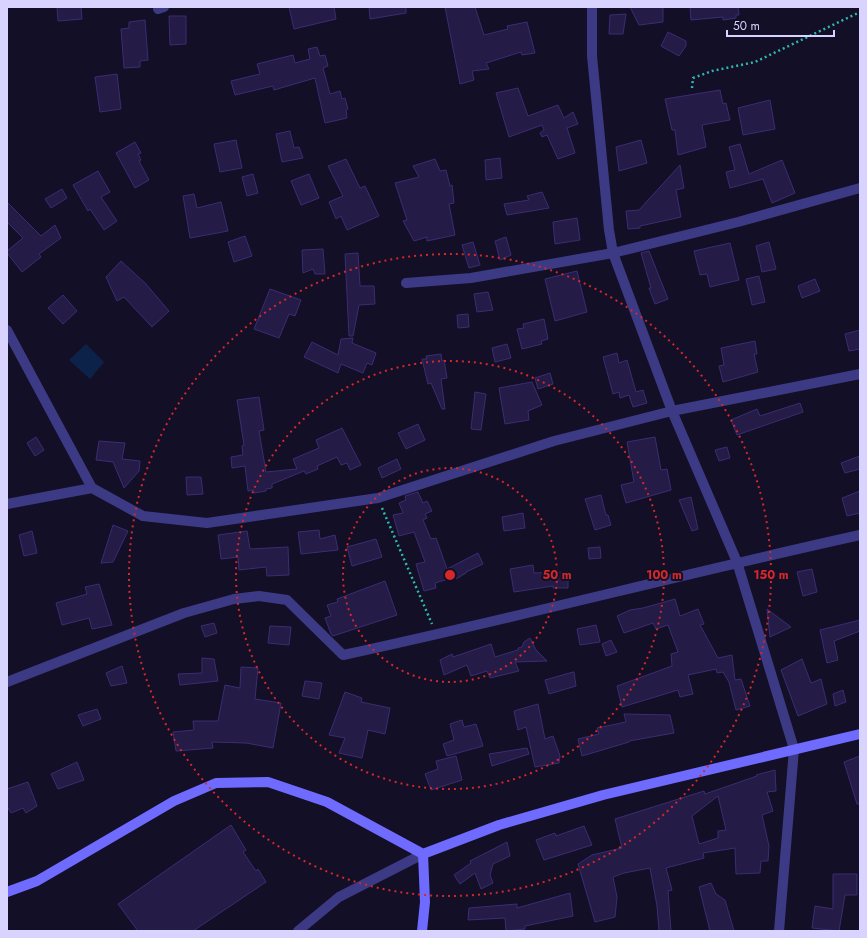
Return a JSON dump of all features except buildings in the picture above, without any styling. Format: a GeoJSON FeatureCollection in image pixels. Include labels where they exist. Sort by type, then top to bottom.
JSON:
{"type":"FeatureCollection","features":[{"type":"Feature","properties":{"kind":"street"},"geometry":{"type":"LineString","coordinates":[[592,7],[592,56],[609,230],[613,253],[672,411],[738,562],[794,749],[779,931]]}},
{"type":"Feature","properties":{"kind":"street"},"geometry":{"type":"LineString","coordinates":[[406,283],[472,278],[613,253],[738,222],[860,188]]}},
{"type":"Feature","properties":{"kind":"street"},"geometry":{"type":"LineString","coordinates":[[7,330],[92,488],[144,516],[207,523],[378,498],[554,441],[672,411],[860,374]]}},
{"type":"Feature","properties":{"kind":"street"},"geometry":{"type":"LineString","coordinates":[[7,504],[92,488]]}},
{"type":"Feature","properties":{"kind":"street"},"geometry":{"type":"LineString","coordinates":[[7,682],[184,613],[234,599],[259,596],[287,600],[343,655],[436,635],[738,562],[860,535]]}},
{"type":"Feature","properties":{"kind":"street"},"geometry":{"type":"LineString","coordinates":[[298,931],[339,897],[423,854],[499,825],[603,795],[860,734]]}},
{"type":"Feature","properties":{"kind":"street"},"geometry":{"type":"LineString","coordinates":[[7,892],[37,882],[174,801],[216,783],[268,782],[327,802],[423,854]]}},
{"type":"Feature","properties":{"kind":"street"},"geometry":{"type":"LineString","coordinates":[[422,931],[425,902],[423,854]]}},
{"type":"Feature","properties":{"kind":"path"},"geometry":{"type":"LineString","coordinates":[[692,88],[693,78],[712,71],[755,62],[860,12]]}},
{"type":"Feature","properties":{"kind":"path"},"geometry":{"type":"LineString","coordinates":[[378,498],[436,635]]}},
{"type":"Feature","properties":{"kind":"water"},"geometry":{"type":"Polygon","coordinates":[[[86,344],[104,362],[90,379],[69,360],[86,344]]]}}]}
